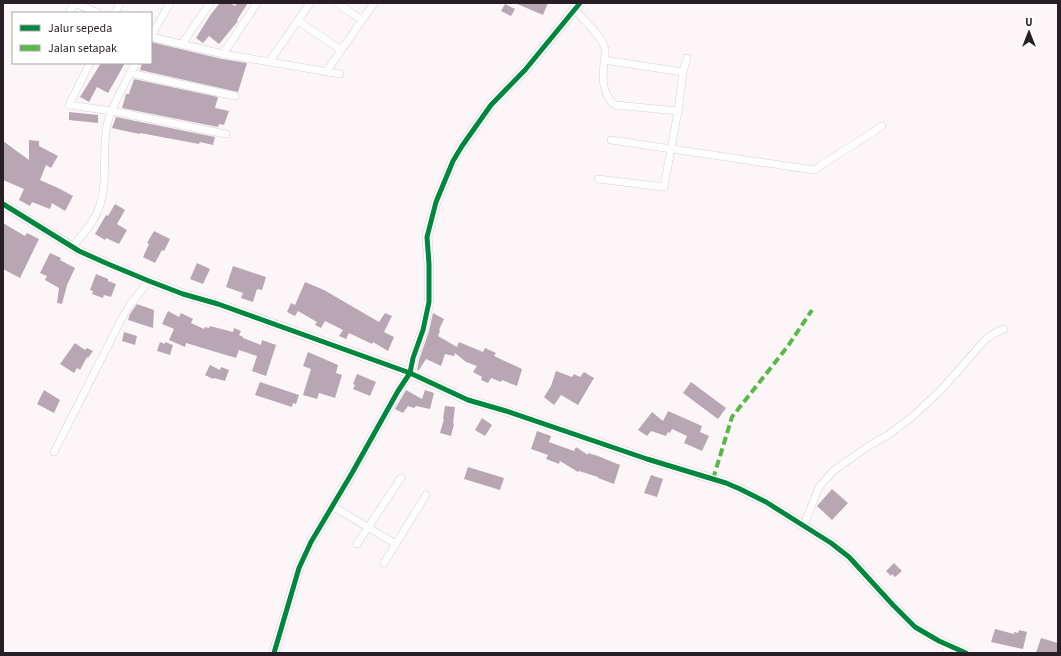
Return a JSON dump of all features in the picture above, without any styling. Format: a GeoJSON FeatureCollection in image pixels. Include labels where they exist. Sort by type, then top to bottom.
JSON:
{"type":"FeatureCollection","features":[{"type":"Feature","properties":{"kind":"street"},"geometry":{"type":"LineString","coordinates":[[70,12],[75,3],[96,12]]}},
{"type":"Feature","properties":{"kind":"street"},"geometry":{"type":"LineString","coordinates":[[116,12],[120,3]]}},
{"type":"Feature","properties":{"kind":"street"},"geometry":{"type":"LineString","coordinates":[[152,34],[170,3]]}},
{"type":"Feature","properties":{"kind":"street"},"geometry":{"type":"LineString","coordinates":[[182,44],[210,3]]}},
{"type":"Feature","properties":{"kind":"street"},"geometry":{"type":"LineString","coordinates":[[223,54],[257,3]]}},
{"type":"Feature","properties":{"kind":"street"},"geometry":{"type":"LineString","coordinates":[[269,62],[310,3]]}},
{"type":"Feature","properties":{"kind":"street"},"geometry":{"type":"LineString","coordinates":[[336,3],[362,20]]}},
{"type":"Feature","properties":{"kind":"street"},"geometry":{"type":"LineString","coordinates":[[326,72],[374,3]]}},
{"type":"Feature","properties":{"kind":"street"},"geometry":{"type":"LineString","coordinates":[[274,653],[299,568],[311,542],[398,391],[410,373],[413,358],[423,330],[428,302],[429,264],[427,237],[436,202],[453,160],[491,105],[525,70],[577,6],[605,48],[603,84],[610,101],[615,105],[678,112]]}},
{"type":"Feature","properties":{"kind":"street"},"geometry":{"type":"LineString","coordinates":[[298,21],[341,50]]}},
{"type":"Feature","properties":{"kind":"street"},"geometry":{"type":"LineString","coordinates":[[152,36],[223,54],[340,74]]}},
{"type":"Feature","properties":{"kind":"street"},"geometry":{"type":"LineString","coordinates":[[598,178],[664,187],[678,112],[683,72],[687,58]]}},
{"type":"Feature","properties":{"kind":"street"},"geometry":{"type":"LineString","coordinates":[[604,60],[683,72]]}},
{"type":"Feature","properties":{"kind":"street"},"geometry":{"type":"LineString","coordinates":[[90,64],[69,105],[112,111],[226,134]]}},
{"type":"Feature","properties":{"kind":"street"},"geometry":{"type":"LineString","coordinates":[[73,246],[95,218],[102,194],[108,121],[135,64]]}},
{"type":"Feature","properties":{"kind":"street"},"geometry":{"type":"LineString","coordinates":[[130,73],[235,96]]}},
{"type":"Feature","properties":{"kind":"street"},"geometry":{"type":"LineString","coordinates":[[611,140],[814,170],[882,126]]}},
{"type":"Feature","properties":{"kind":"street"},"geometry":{"type":"LineString","coordinates":[[3,204],[73,246],[108,264],[149,281],[183,294],[218,304],[410,373],[468,400],[506,411],[647,459],[726,483],[766,502],[831,543],[849,557],[915,627],[938,641],[948,650],[966,653]]}},
{"type":"Feature","properties":{"kind":"street"},"geometry":{"type":"LineString","coordinates":[[54,452],[122,318],[130,305],[149,281]]}},
{"type":"Feature","properties":{"kind":"street"},"geometry":{"type":"LineString","coordinates":[[804,525],[819,487],[833,471],[888,436],[912,417],[941,390],[985,340],[1004,329]]}},
{"type":"Feature","properties":{"kind":"street"},"geometry":{"type":"LineString","coordinates":[[357,544],[401,478]]}},
{"type":"Feature","properties":{"kind":"street"},"geometry":{"type":"LineString","coordinates":[[384,563],[426,495]]}},
{"type":"Feature","properties":{"kind":"street"},"geometry":{"type":"LineString","coordinates":[[332,506],[396,544]]}},
{"type":"Feature","properties":{"kind":"building"},"geometry":{"type":"Polygon","coordinates":[[[220,3],[230,3],[235,6],[237,3],[248,3],[237,20],[238,21],[219,44],[209,36],[203,43],[196,38],[211,14],[220,3]]]}},
{"type":"Feature","properties":{"kind":"building"},"geometry":{"type":"Polygon","coordinates":[[[515,3],[548,3],[543,15],[515,3]]]}},
{"type":"Feature","properties":{"kind":"building"},"geometry":{"type":"Polygon","coordinates":[[[505,4],[515,9],[511,16],[501,11],[505,4]]]}},
{"type":"Feature","properties":{"kind":"building"},"geometry":{"type":"Polygon","coordinates":[[[152,42],[222,59],[247,63],[238,92],[140,70],[142,64],[152,64],[152,42]]]}},
{"type":"Feature","properties":{"kind":"building"},"geometry":{"type":"Polygon","coordinates":[[[100,64],[124,64],[108,93],[97,87],[89,102],[80,97],[100,64]]]}},
{"type":"Feature","properties":{"kind":"building"},"geometry":{"type":"Polygon","coordinates":[[[134,79],[218,97],[215,108],[229,111],[224,125],[219,124],[218,127],[122,108],[126,94],[129,94],[134,79]]]}},
{"type":"Feature","properties":{"kind":"building"},"geometry":{"type":"Polygon","coordinates":[[[69,112],[98,115],[98,123],[69,120],[69,112]]]}},
{"type":"Feature","properties":{"kind":"building"},"geometry":{"type":"Polygon","coordinates":[[[116,117],[215,137],[213,145],[200,142],[199,144],[125,131],[112,128],[116,117]]]}},
{"type":"Feature","properties":{"kind":"building"},"geometry":{"type":"Polygon","coordinates":[[[29,140],[39,141],[39,146],[58,156],[51,168],[46,165],[40,180],[73,196],[65,211],[52,203],[50,209],[32,202],[30,206],[19,200],[24,189],[3,180],[3,141],[29,160],[29,140]]]}},
{"type":"Feature","properties":{"kind":"building"},"geometry":{"type":"Polygon","coordinates":[[[115,204],[125,210],[117,224],[127,230],[119,244],[106,238],[105,240],[95,234],[106,215],[108,216],[115,204]]]}},
{"type":"Feature","properties":{"kind":"building"},"geometry":{"type":"Polygon","coordinates":[[[3,223],[25,236],[27,233],[39,239],[20,278],[3,269],[3,223]]]}},
{"type":"Feature","properties":{"kind":"building"},"geometry":{"type":"Polygon","coordinates":[[[154,231],[170,239],[164,251],[162,250],[155,263],[143,257],[149,244],[147,243],[154,231]]]}},
{"type":"Feature","properties":{"kind":"building"},"geometry":{"type":"Polygon","coordinates":[[[50,253],[61,258],[60,260],[75,268],[67,285],[62,304],[57,303],[59,288],[45,280],[47,276],[40,273],[50,253]]]}},
{"type":"Feature","properties":{"kind":"building"},"geometry":{"type":"Polygon","coordinates":[[[197,263],[210,269],[203,284],[190,279],[197,263]]]}},
{"type":"Feature","properties":{"kind":"building"},"geometry":{"type":"Polygon","coordinates":[[[233,266],[266,277],[262,290],[257,289],[253,302],[241,298],[243,293],[226,287],[233,266]]]}},
{"type":"Feature","properties":{"kind":"building"},"geometry":{"type":"Polygon","coordinates":[[[96,274],[116,284],[111,297],[104,295],[103,298],[92,294],[93,291],[90,290],[96,274]]]}},
{"type":"Feature","properties":{"kind":"building"},"geometry":{"type":"Polygon","coordinates":[[[305,282],[324,290],[379,322],[385,313],[392,316],[384,332],[394,337],[388,351],[373,342],[372,344],[349,333],[346,339],[339,336],[343,330],[325,321],[321,328],[315,325],[317,322],[298,311],[295,316],[287,312],[291,303],[295,305],[305,282]]]}},
{"type":"Feature","properties":{"kind":"building"},"geometry":{"type":"Polygon","coordinates":[[[137,304],[154,310],[153,328],[128,320],[137,304]]]}},
{"type":"Feature","properties":{"kind":"building"},"geometry":{"type":"Polygon","coordinates":[[[168,311],[179,317],[181,313],[193,319],[191,323],[204,329],[205,327],[209,328],[210,326],[233,332],[234,328],[241,331],[239,335],[243,338],[261,345],[262,340],[276,345],[266,376],[252,371],[257,356],[239,350],[236,358],[186,343],[185,347],[169,340],[174,329],[162,324],[168,311]]]}},
{"type":"Feature","properties":{"kind":"building"},"geometry":{"type":"Polygon","coordinates":[[[433,313],[444,319],[438,336],[457,347],[459,342],[483,352],[485,348],[496,353],[494,356],[522,369],[517,386],[502,380],[501,382],[491,378],[488,383],[481,380],[482,377],[473,372],[477,366],[466,362],[455,353],[454,356],[445,354],[441,366],[426,359],[419,370],[417,370],[433,313]]]}},
{"type":"Feature","properties":{"kind":"building"},"geometry":{"type":"Polygon","coordinates":[[[124,332],[137,336],[135,345],[122,341],[124,332]]]}},
{"type":"Feature","properties":{"kind":"building"},"geometry":{"type":"Polygon","coordinates":[[[160,342],[173,345],[170,355],[157,351],[160,342]]]}},
{"type":"Feature","properties":{"kind":"building"},"geometry":{"type":"Polygon","coordinates":[[[75,343],[85,350],[87,348],[93,351],[88,358],[87,357],[80,370],[77,368],[74,373],[60,364],[75,343]]]}},
{"type":"Feature","properties":{"kind":"building"},"geometry":{"type":"Polygon","coordinates":[[[308,352],[338,365],[336,373],[342,375],[335,398],[319,393],[317,399],[303,395],[311,369],[303,366],[308,352]]]}},
{"type":"Feature","properties":{"kind":"building"},"geometry":{"type":"Polygon","coordinates":[[[210,365],[220,370],[221,367],[229,370],[225,381],[213,379],[205,375],[210,365]]]}},
{"type":"Feature","properties":{"kind":"building"},"geometry":{"type":"Polygon","coordinates":[[[556,371],[572,377],[574,374],[580,377],[584,372],[594,378],[578,405],[561,395],[554,405],[544,397],[551,386],[556,371]]]}},
{"type":"Feature","properties":{"kind":"building"},"geometry":{"type":"Polygon","coordinates":[[[357,374],[376,382],[370,396],[353,389],[355,385],[353,384],[357,374]]]}},
{"type":"Feature","properties":{"kind":"building"},"geometry":{"type":"Polygon","coordinates":[[[260,382],[299,395],[296,404],[293,403],[292,407],[255,395],[260,382]]]}},
{"type":"Feature","properties":{"kind":"building"},"geometry":{"type":"Polygon","coordinates":[[[691,382],[726,408],[718,419],[683,393],[691,382]]]}},
{"type":"Feature","properties":{"kind":"building"},"geometry":{"type":"Polygon","coordinates":[[[44,390],[60,400],[54,413],[37,404],[44,390]]]}},
{"type":"Feature","properties":{"kind":"building"},"geometry":{"type":"Polygon","coordinates":[[[406,390],[422,399],[425,390],[434,393],[430,409],[408,406],[403,413],[395,409],[406,390]]]}},
{"type":"Feature","properties":{"kind":"building"},"geometry":{"type":"Polygon","coordinates":[[[445,406],[455,407],[454,424],[451,436],[440,433],[444,419],[445,406]]]}},
{"type":"Feature","properties":{"kind":"building"},"geometry":{"type":"Polygon","coordinates":[[[668,411],[702,426],[700,432],[709,436],[702,451],[684,443],[687,436],[672,429],[666,436],[651,431],[647,436],[638,430],[652,412],[663,421],[668,411]]]}},
{"type":"Feature","properties":{"kind":"building"},"geometry":{"type":"Polygon","coordinates":[[[482,418],[492,425],[485,436],[475,430],[482,418]]]}},
{"type":"Feature","properties":{"kind":"building"},"geometry":{"type":"Polygon","coordinates":[[[537,431],[551,436],[549,442],[574,451],[576,447],[588,455],[588,453],[598,456],[620,465],[614,484],[598,477],[579,471],[578,472],[560,461],[559,464],[546,459],[548,455],[531,449],[537,431]]]}},
{"type":"Feature","properties":{"kind":"building"},"geometry":{"type":"Polygon","coordinates":[[[468,467],[504,478],[500,490],[464,479],[468,467]]]}},
{"type":"Feature","properties":{"kind":"building"},"geometry":{"type":"Polygon","coordinates":[[[651,475],[663,479],[657,497],[644,493],[651,475]]]}},
{"type":"Feature","properties":{"kind":"building"},"geometry":{"type":"Polygon","coordinates":[[[832,489],[848,503],[832,520],[817,506],[832,489]]]}},
{"type":"Feature","properties":{"kind":"building"},"geometry":{"type":"Polygon","coordinates":[[[894,563],[902,571],[895,577],[892,574],[891,576],[886,571],[894,563]]]}},
{"type":"Feature","properties":{"kind":"building"},"geometry":{"type":"Polygon","coordinates":[[[995,629],[1014,634],[1014,632],[1018,633],[1019,630],[1027,632],[1023,649],[991,642],[995,629]]]}},
{"type":"Feature","properties":{"kind":"building"},"geometry":{"type":"Polygon","coordinates":[[[1041,638],[1058,643],[1058,653],[1036,653],[1041,638]]]}},
{"type":"Feature","properties":{"kind":"marked path"},"geometry":{"type":"LineString","coordinates":[[713,479],[732,417],[788,346],[812,310]]}},
{"type":"Feature","properties":{"kind":"cycle path"},"geometry":{"type":"LineString","coordinates":[[274,653],[299,568],[311,542],[398,391],[410,373],[413,358],[423,330],[429,302],[427,237],[436,202],[453,161],[491,105],[525,70],[580,3]]}},
{"type":"Feature","properties":{"kind":"cycle path"},"geometry":{"type":"LineString","coordinates":[[3,204],[79,251],[149,281],[183,294],[218,304],[410,373],[468,400],[506,411],[647,459],[726,483],[740,489],[766,502],[831,543],[849,557],[915,627],[939,641],[966,653]]}}]}
